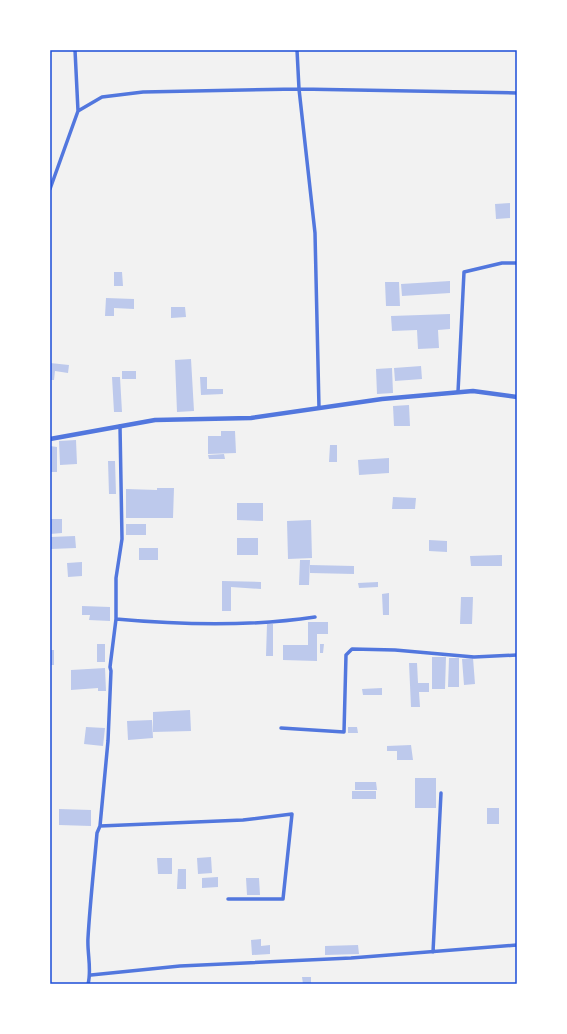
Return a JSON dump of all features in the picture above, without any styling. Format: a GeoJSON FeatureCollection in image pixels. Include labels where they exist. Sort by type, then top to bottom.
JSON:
{"type":"FeatureCollection","features":[{"type":"Feature","properties":{"kind":"street"},"geometry":{"type":"LineString","coordinates":[[50,189],[78,111],[75,50]]}},
{"type":"Feature","properties":{"kind":"street"},"geometry":{"type":"LineString","coordinates":[[297,50],[299,89],[315,233],[319,408]]}},
{"type":"Feature","properties":{"kind":"street"},"geometry":{"type":"LineString","coordinates":[[78,111],[102,97],[143,92],[299,89],[517,93]]}},
{"type":"Feature","properties":{"kind":"street"},"geometry":{"type":"LineString","coordinates":[[458,392],[464,272],[502,264],[517,263]]}},
{"type":"Feature","properties":{"kind":"street"},"geometry":{"type":"LineString","coordinates":[[50,439],[155,420],[251,418],[382,399],[458,392],[473,391],[517,397]]}},
{"type":"Feature","properties":{"kind":"street"},"geometry":{"type":"LineString","coordinates":[[88,984],[91,975],[88,967],[88,939],[97,833],[100,826],[108,741],[112,671],[110,666],[116,619],[116,578],[122,539],[120,426]]}},
{"type":"Feature","properties":{"kind":"street"},"geometry":{"type":"LineString","coordinates":[[116,619],[189,624],[282,622],[315,617]]}},
{"type":"Feature","properties":{"kind":"street"},"geometry":{"type":"LineString","coordinates":[[281,728],[344,732],[346,655],[352,649],[394,650],[474,657],[517,655]]}},
{"type":"Feature","properties":{"kind":"street"},"geometry":{"type":"LineString","coordinates":[[433,952],[441,793]]}},
{"type":"Feature","properties":{"kind":"street"},"geometry":{"type":"LineString","coordinates":[[100,826],[243,820],[292,814],[283,899],[228,899]]}},
{"type":"Feature","properties":{"kind":"street"},"geometry":{"type":"LineString","coordinates":[[91,975],[180,966],[351,958],[517,945]]}},
{"type":"Feature","properties":{"kind":"building"},"geometry":{"type":"Polygon","coordinates":[[[510,203],[510,218],[496,219],[495,204],[510,203]]]}},
{"type":"Feature","properties":{"kind":"building"},"geometry":{"type":"Polygon","coordinates":[[[114,272],[122,272],[123,286],[114,286],[114,272]]]}},
{"type":"Feature","properties":{"kind":"building"},"geometry":{"type":"Polygon","coordinates":[[[450,281],[450,293],[402,296],[401,284],[450,281]]]}},
{"type":"Feature","properties":{"kind":"building"},"geometry":{"type":"Polygon","coordinates":[[[385,282],[399,282],[400,306],[386,306],[385,282]]]}},
{"type":"Feature","properties":{"kind":"building"},"geometry":{"type":"Polygon","coordinates":[[[106,298],[134,299],[134,309],[114,308],[114,316],[105,316],[106,298]]]}},
{"type":"Feature","properties":{"kind":"building"},"geometry":{"type":"Polygon","coordinates":[[[171,307],[185,307],[186,317],[171,318],[171,307]]]}},
{"type":"Feature","properties":{"kind":"building"},"geometry":{"type":"Polygon","coordinates":[[[450,314],[450,329],[438,330],[439,348],[418,349],[417,330],[392,331],[391,316],[450,314]]]}},
{"type":"Feature","properties":{"kind":"building"},"geometry":{"type":"Polygon","coordinates":[[[191,359],[194,411],[177,412],[175,360],[191,359]]]}},
{"type":"Feature","properties":{"kind":"building"},"geometry":{"type":"Polygon","coordinates":[[[50,363],[69,365],[68,373],[55,371],[54,380],[50,380],[50,363]]]}},
{"type":"Feature","properties":{"kind":"building"},"geometry":{"type":"Polygon","coordinates":[[[421,366],[422,379],[395,381],[394,368],[421,366]]]}},
{"type":"Feature","properties":{"kind":"building"},"geometry":{"type":"Polygon","coordinates":[[[392,368],[393,393],[377,394],[376,369],[392,368]]]}},
{"type":"Feature","properties":{"kind":"building"},"geometry":{"type":"Polygon","coordinates":[[[122,371],[136,371],[136,379],[122,379],[122,371]]]}},
{"type":"Feature","properties":{"kind":"building"},"geometry":{"type":"Polygon","coordinates":[[[112,377],[120,377],[122,412],[114,412],[112,377]]]}},
{"type":"Feature","properties":{"kind":"building"},"geometry":{"type":"Polygon","coordinates":[[[200,377],[207,377],[207,389],[223,389],[223,394],[201,395],[200,377]]]}},
{"type":"Feature","properties":{"kind":"building"},"geometry":{"type":"Polygon","coordinates":[[[409,405],[410,426],[394,426],[393,406],[409,405]]]}},
{"type":"Feature","properties":{"kind":"building"},"geometry":{"type":"Polygon","coordinates":[[[221,431],[235,431],[236,453],[208,454],[208,436],[221,436],[221,431]]]}},
{"type":"Feature","properties":{"kind":"building"},"geometry":{"type":"Polygon","coordinates":[[[76,440],[77,464],[60,465],[59,441],[76,440]]]}},
{"type":"Feature","properties":{"kind":"building"},"geometry":{"type":"Polygon","coordinates":[[[330,445],[337,445],[337,462],[329,462],[330,445]]]}},
{"type":"Feature","properties":{"kind":"building"},"geometry":{"type":"Polygon","coordinates":[[[50,446],[57,447],[57,472],[50,472],[50,446]]]}},
{"type":"Feature","properties":{"kind":"building"},"geometry":{"type":"Polygon","coordinates":[[[224,454],[225,459],[209,459],[208,455],[224,454]]]}},
{"type":"Feature","properties":{"kind":"building"},"geometry":{"type":"Polygon","coordinates":[[[389,458],[389,473],[359,475],[358,460],[389,458]]]}},
{"type":"Feature","properties":{"kind":"building"},"geometry":{"type":"Polygon","coordinates":[[[108,461],[115,461],[116,494],[109,494],[108,461]]]}},
{"type":"Feature","properties":{"kind":"building"},"geometry":{"type":"Polygon","coordinates":[[[157,488],[174,488],[173,518],[126,518],[126,489],[157,490],[157,488]]]}},
{"type":"Feature","properties":{"kind":"building"},"geometry":{"type":"Polygon","coordinates":[[[393,497],[416,498],[415,509],[392,509],[393,497]]]}},
{"type":"Feature","properties":{"kind":"building"},"geometry":{"type":"Polygon","coordinates":[[[237,503],[263,503],[263,521],[237,520],[237,503]]]}},
{"type":"Feature","properties":{"kind":"building"},"geometry":{"type":"Polygon","coordinates":[[[50,519],[62,519],[62,533],[50,534],[50,519]]]}},
{"type":"Feature","properties":{"kind":"building"},"geometry":{"type":"Polygon","coordinates":[[[311,520],[312,558],[288,559],[287,521],[311,520]]]}},
{"type":"Feature","properties":{"kind":"building"},"geometry":{"type":"Polygon","coordinates":[[[126,524],[146,524],[146,535],[126,535],[126,524]]]}},
{"type":"Feature","properties":{"kind":"building"},"geometry":{"type":"Polygon","coordinates":[[[75,536],[76,548],[51,549],[50,537],[75,536]]]}},
{"type":"Feature","properties":{"kind":"building"},"geometry":{"type":"Polygon","coordinates":[[[237,538],[258,538],[258,555],[237,555],[237,538]]]}},
{"type":"Feature","properties":{"kind":"building"},"geometry":{"type":"Polygon","coordinates":[[[429,540],[447,541],[447,552],[429,551],[429,540]]]}},
{"type":"Feature","properties":{"kind":"building"},"geometry":{"type":"Polygon","coordinates":[[[139,548],[158,548],[158,560],[139,560],[139,548]]]}},
{"type":"Feature","properties":{"kind":"building"},"geometry":{"type":"Polygon","coordinates":[[[502,555],[502,566],[471,566],[470,556],[502,555]]]}},
{"type":"Feature","properties":{"kind":"building"},"geometry":{"type":"Polygon","coordinates":[[[300,560],[310,560],[309,585],[299,585],[300,560]]]}},
{"type":"Feature","properties":{"kind":"building"},"geometry":{"type":"Polygon","coordinates":[[[82,562],[82,576],[68,577],[67,563],[82,562]]]}},
{"type":"Feature","properties":{"kind":"building"},"geometry":{"type":"Polygon","coordinates":[[[310,565],[354,566],[354,574],[310,573],[310,565]]]}},
{"type":"Feature","properties":{"kind":"building"},"geometry":{"type":"Polygon","coordinates":[[[222,581],[261,582],[261,589],[231,587],[231,611],[222,611],[222,581]]]}},
{"type":"Feature","properties":{"kind":"building"},"geometry":{"type":"Polygon","coordinates":[[[378,582],[378,587],[359,588],[358,583],[378,582]]]}},
{"type":"Feature","properties":{"kind":"building"},"geometry":{"type":"Polygon","coordinates":[[[389,593],[389,615],[383,615],[382,594],[389,593]]]}},
{"type":"Feature","properties":{"kind":"building"},"geometry":{"type":"Polygon","coordinates":[[[461,597],[473,597],[472,624],[460,624],[461,597]]]}},
{"type":"Feature","properties":{"kind":"building"},"geometry":{"type":"Polygon","coordinates":[[[82,606],[110,607],[110,621],[89,620],[90,615],[82,615],[82,606]]]}},
{"type":"Feature","properties":{"kind":"building"},"geometry":{"type":"Polygon","coordinates":[[[308,622],[328,622],[328,634],[317,634],[317,661],[283,660],[283,645],[308,645],[308,622]]]}},
{"type":"Feature","properties":{"kind":"building"},"geometry":{"type":"Polygon","coordinates":[[[267,624],[273,624],[273,656],[266,656],[267,624]]]}},
{"type":"Feature","properties":{"kind":"building"},"geometry":{"type":"Polygon","coordinates":[[[97,644],[105,644],[105,662],[97,662],[97,644]]]}},
{"type":"Feature","properties":{"kind":"building"},"geometry":{"type":"Polygon","coordinates":[[[320,644],[324,644],[323,653],[320,653],[320,644]]]}},
{"type":"Feature","properties":{"kind":"building"},"geometry":{"type":"Polygon","coordinates":[[[50,650],[54,650],[54,665],[50,665],[50,650]]]}},
{"type":"Feature","properties":{"kind":"building"},"geometry":{"type":"Polygon","coordinates":[[[432,657],[446,657],[445,689],[432,689],[432,657]]]}},
{"type":"Feature","properties":{"kind":"building"},"geometry":{"type":"Polygon","coordinates":[[[449,658],[459,658],[459,687],[448,687],[449,658]]]}},
{"type":"Feature","properties":{"kind":"building"},"geometry":{"type":"Polygon","coordinates":[[[473,658],[475,684],[464,685],[462,659],[473,658]]]}},
{"type":"Feature","properties":{"kind":"building"},"geometry":{"type":"Polygon","coordinates":[[[409,663],[417,663],[418,683],[429,683],[429,692],[419,692],[420,707],[411,707],[409,663]]]}},
{"type":"Feature","properties":{"kind":"building"},"geometry":{"type":"Polygon","coordinates":[[[105,668],[106,691],[98,691],[98,688],[71,690],[71,670],[105,668]]]}},
{"type":"Feature","properties":{"kind":"building"},"geometry":{"type":"Polygon","coordinates":[[[382,688],[382,695],[363,695],[362,689],[382,688]]]}},
{"type":"Feature","properties":{"kind":"building"},"geometry":{"type":"Polygon","coordinates":[[[190,710],[191,731],[153,732],[153,712],[190,710]]]}},
{"type":"Feature","properties":{"kind":"building"},"geometry":{"type":"Polygon","coordinates":[[[152,720],[153,738],[128,740],[127,721],[152,720]]]}},
{"type":"Feature","properties":{"kind":"building"},"geometry":{"type":"Polygon","coordinates":[[[86,727],[105,728],[103,746],[84,744],[86,727]]]}},
{"type":"Feature","properties":{"kind":"building"},"geometry":{"type":"Polygon","coordinates":[[[348,727],[357,727],[358,733],[348,733],[348,727]]]}},
{"type":"Feature","properties":{"kind":"building"},"geometry":{"type":"Polygon","coordinates":[[[411,745],[413,760],[397,760],[397,751],[387,751],[387,746],[411,745]]]}},
{"type":"Feature","properties":{"kind":"building"},"geometry":{"type":"Polygon","coordinates":[[[415,778],[436,778],[436,808],[415,808],[415,778]]]}},
{"type":"Feature","properties":{"kind":"building"},"geometry":{"type":"Polygon","coordinates":[[[355,782],[376,782],[377,790],[355,790],[355,782]]]}},
{"type":"Feature","properties":{"kind":"building"},"geometry":{"type":"Polygon","coordinates":[[[352,791],[376,791],[376,799],[352,799],[352,791]]]}},
{"type":"Feature","properties":{"kind":"building"},"geometry":{"type":"Polygon","coordinates":[[[487,808],[499,808],[499,824],[487,824],[487,808]]]}},
{"type":"Feature","properties":{"kind":"building"},"geometry":{"type":"Polygon","coordinates":[[[59,809],[91,810],[91,826],[59,825],[59,809]]]}},
{"type":"Feature","properties":{"kind":"building"},"geometry":{"type":"Polygon","coordinates":[[[211,857],[212,873],[198,874],[197,858],[211,857]]]}},
{"type":"Feature","properties":{"kind":"building"},"geometry":{"type":"Polygon","coordinates":[[[157,858],[172,858],[172,874],[158,874],[157,858]]]}},
{"type":"Feature","properties":{"kind":"building"},"geometry":{"type":"Polygon","coordinates":[[[178,869],[186,869],[186,889],[177,889],[178,869]]]}},
{"type":"Feature","properties":{"kind":"building"},"geometry":{"type":"Polygon","coordinates":[[[218,877],[218,887],[202,888],[202,878],[218,877]]]}},
{"type":"Feature","properties":{"kind":"building"},"geometry":{"type":"Polygon","coordinates":[[[246,878],[259,878],[260,895],[247,895],[246,878]]]}},
{"type":"Feature","properties":{"kind":"building"},"geometry":{"type":"Polygon","coordinates":[[[261,939],[261,946],[270,945],[270,954],[252,955],[251,940],[261,939]]]}},
{"type":"Feature","properties":{"kind":"building"},"geometry":{"type":"Polygon","coordinates":[[[358,945],[359,954],[325,955],[325,946],[358,945]]]}},
{"type":"Feature","properties":{"kind":"building"},"geometry":{"type":"Polygon","coordinates":[[[302,977],[311,977],[311,984],[303,984],[302,977]]]}}]}
